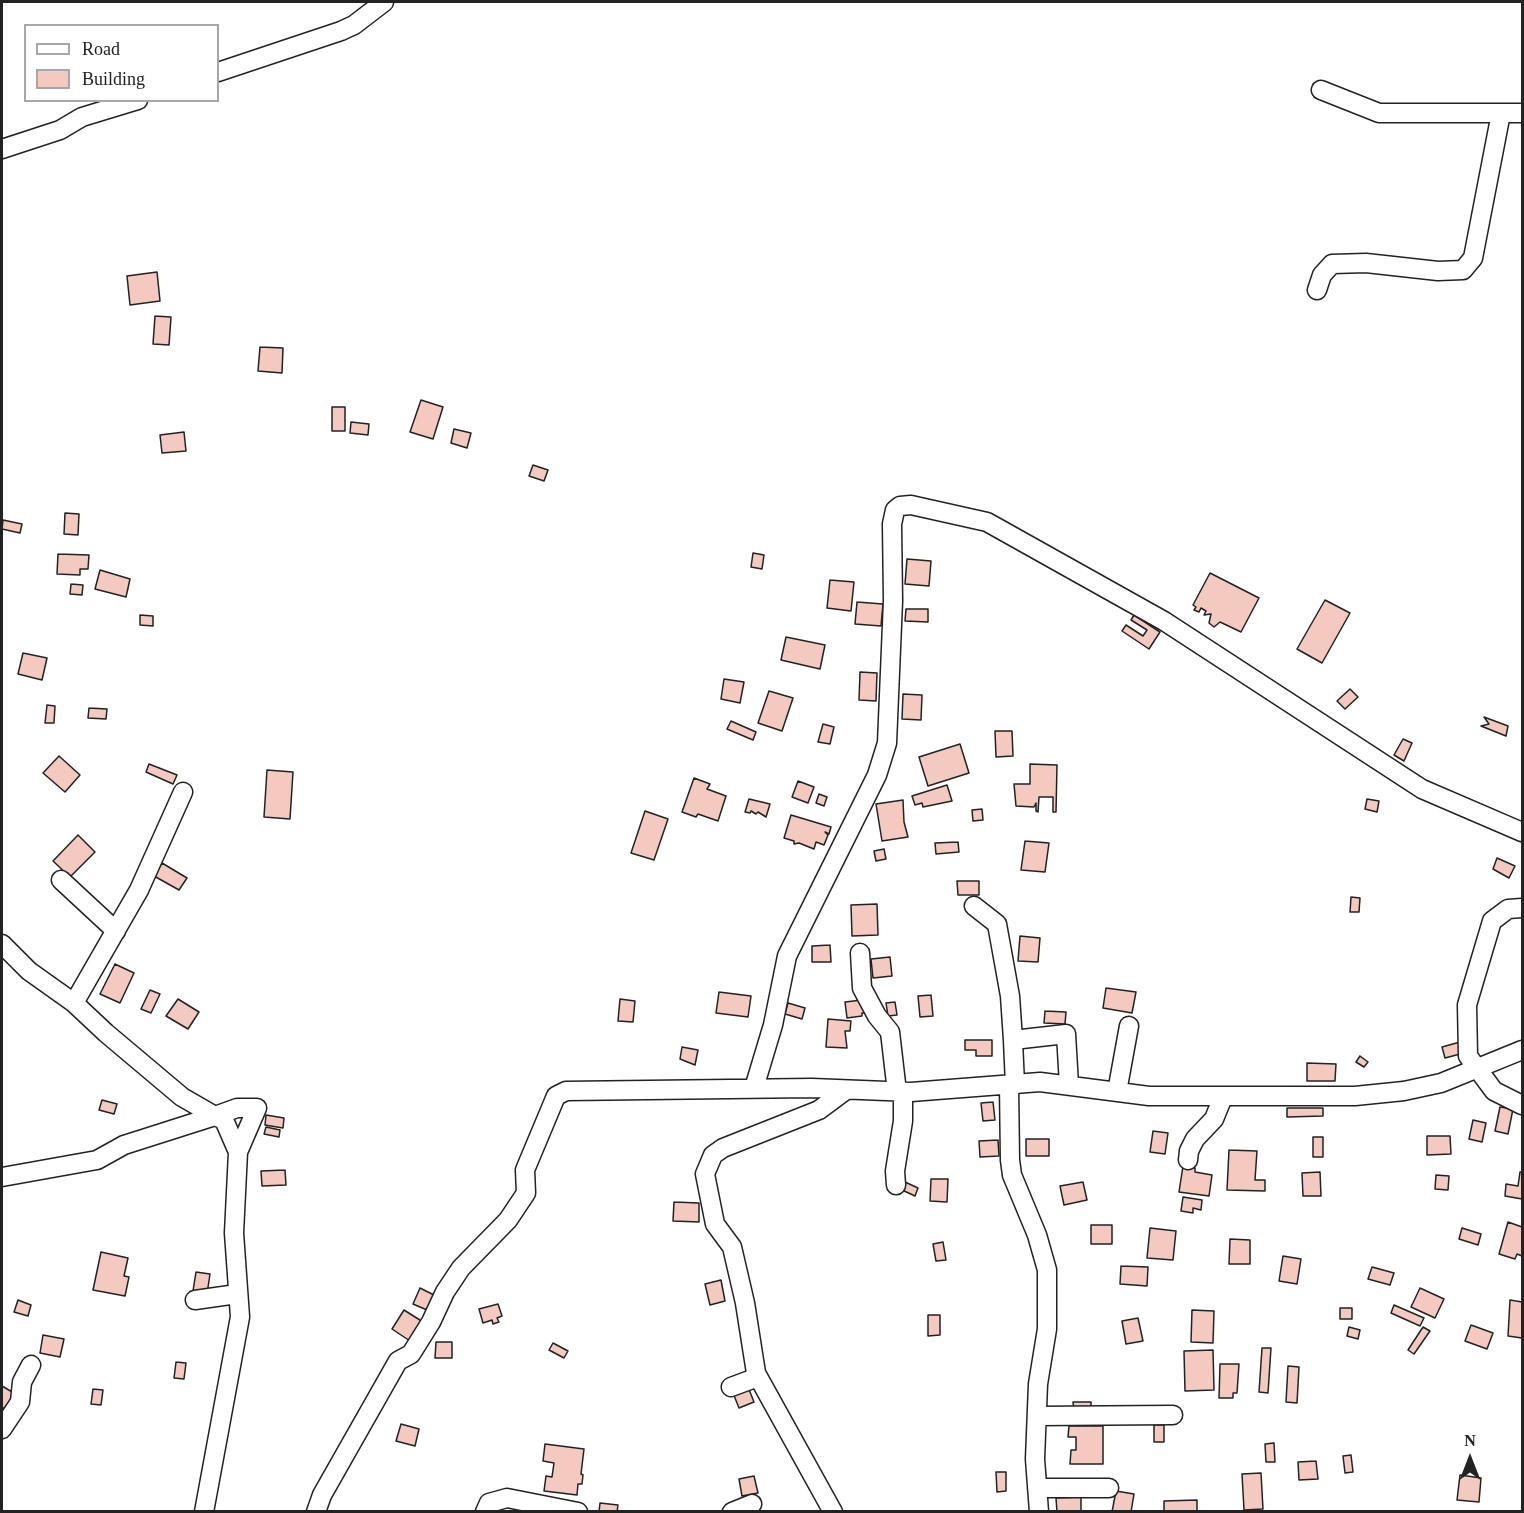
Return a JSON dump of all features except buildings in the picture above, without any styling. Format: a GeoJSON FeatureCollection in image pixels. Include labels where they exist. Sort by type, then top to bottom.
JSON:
{"type":"FeatureCollection","features":[{"type":"Feature","properties":{"kind":"street"},"geometry":{"type":"LineString","coordinates":[[219,72],[341,31],[354,25],[384,2]]}},
{"type":"Feature","properties":{"kind":"street"},"geometry":{"type":"LineString","coordinates":[[1321,90],[1379,112],[1522,113]]}},
{"type":"Feature","properties":{"kind":"street"},"geometry":{"type":"LineString","coordinates":[[2,149],[60,129],[82,117],[131,102]]}},
{"type":"Feature","properties":{"kind":"street"},"geometry":{"type":"LineString","coordinates":[[1317,290],[1322,275],[1332,264],[1366,263],[1438,271],[1463,270],[1473,258],[1501,113]]}},
{"type":"Feature","properties":{"kind":"street"},"geometry":{"type":"LineString","coordinates":[[754,1088],[773,1025],[788,956],[877,776],[887,743],[893,601],[892,524],[895,510],[900,506],[911,505],[987,522],[1164,621],[1422,789],[1522,832]]}},
{"type":"Feature","properties":{"kind":"street"},"geometry":{"type":"LineString","coordinates":[[74,1003],[139,890],[183,792]]}},
{"type":"Feature","properties":{"kind":"street"},"geometry":{"type":"LineString","coordinates":[[61,880],[116,931]]}},
{"type":"Feature","properties":{"kind":"street"},"geometry":{"type":"LineString","coordinates":[[974,906],[997,924],[1010,996],[1013,1040],[1010,1161],[1012,1175],[1037,1235],[1047,1270],[1047,1329],[1038,1384],[1037,1488],[1039,1512]]}},
{"type":"Feature","properties":{"kind":"street"},"geometry":{"type":"LineString","coordinates":[[1522,908],[1508,909],[1492,921],[1467,1005],[1468,1056],[1474,1068],[1494,1091],[1522,1104]]}},
{"type":"Feature","properties":{"kind":"street"},"geometry":{"type":"LineString","coordinates":[[2,944],[29,971],[74,1003],[182,1097],[224,1120],[238,1152]]}},
{"type":"Feature","properties":{"kind":"street"},"geometry":{"type":"LineString","coordinates":[[860,953],[862,988],[877,1016],[890,1032],[900,1092],[903,1121],[895,1171],[896,1185]]}},
{"type":"Feature","properties":{"kind":"street"},"geometry":{"type":"LineString","coordinates":[[1117,1092],[1130,1026]]}},
{"type":"Feature","properties":{"kind":"street"},"geometry":{"type":"LineString","coordinates":[[1013,1040],[1066,1034],[1069,1085]]}},
{"type":"Feature","properties":{"kind":"street"},"geometry":{"type":"LineString","coordinates":[[316,1512],[321,1495],[346,1456],[398,1360],[411,1354],[461,1268],[508,1220],[525,1192],[525,1170],[556,1096],[582,1089],[754,1088],[900,1092],[1040,1082],[1149,1096],[1355,1096],[1404,1091],[1441,1083],[1522,1050]]}},
{"type":"Feature","properties":{"kind":"street"},"geometry":{"type":"LineString","coordinates":[[832,1512],[758,1377],[732,1247],[715,1224],[705,1174],[707,1164],[713,1155],[723,1148],[819,1110],[846,1090]]}},
{"type":"Feature","properties":{"kind":"street"},"geometry":{"type":"LineString","coordinates":[[1188,1160],[1189,1151],[1196,1138],[1214,1119],[1223,1097]]}},
{"type":"Feature","properties":{"kind":"street"},"geometry":{"type":"LineString","coordinates":[[2,1177],[97,1160],[124,1145],[237,1108],[257,1108],[238,1152],[234,1233],[240,1317],[217,1429],[204,1512]]}},
{"type":"Feature","properties":{"kind":"street"},"geometry":{"type":"LineString","coordinates":[[195,1300],[237,1294]]}},
{"type":"Feature","properties":{"kind":"street"},"geometry":{"type":"LineString","coordinates":[[2,1430],[20,1402],[22,1382],[31,1365]]}},
{"type":"Feature","properties":{"kind":"street"},"geometry":{"type":"LineString","coordinates":[[731,1387],[758,1377]]}},
{"type":"Feature","properties":{"kind":"street"},"geometry":{"type":"LineString","coordinates":[[1037,1416],[1173,1415]]}},
{"type":"Feature","properties":{"kind":"street"},"geometry":{"type":"LineString","coordinates":[[1037,1488],[1109,1488]]}},
{"type":"Feature","properties":{"kind":"street"},"geometry":{"type":"LineString","coordinates":[[485,1512],[489,1503],[507,1498],[578,1512]]}},
{"type":"Feature","properties":{"kind":"street"},"geometry":{"type":"LineString","coordinates":[[732,1512],[739,1506],[752,1504]]}}]}
